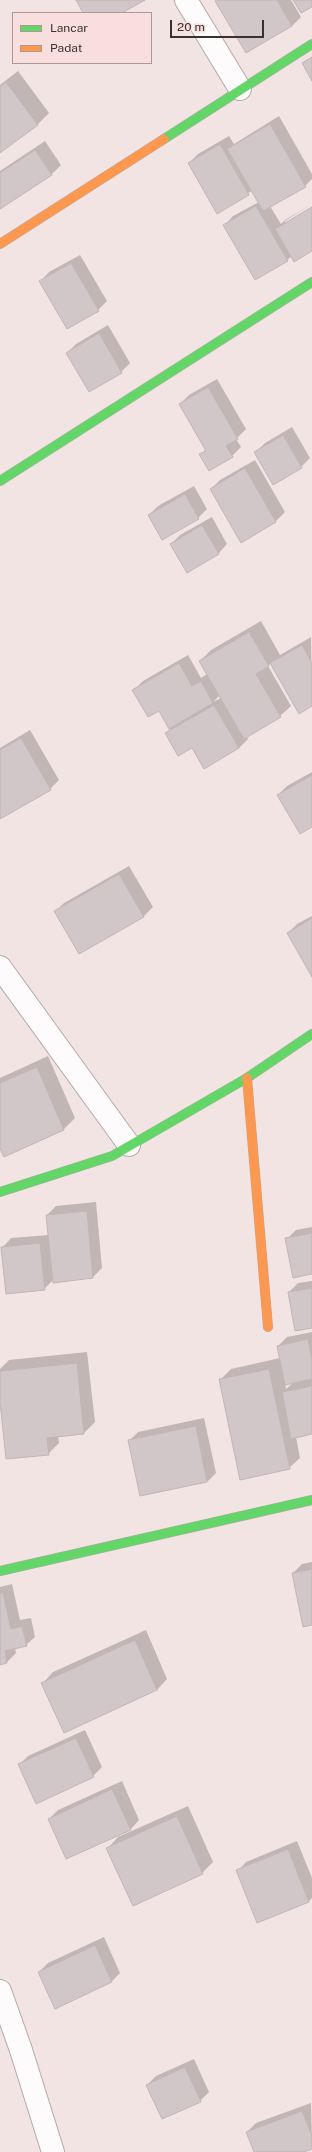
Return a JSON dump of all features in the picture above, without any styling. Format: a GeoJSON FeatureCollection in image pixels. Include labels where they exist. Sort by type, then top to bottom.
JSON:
{"type":"FeatureCollection","features":[{"type":"Feature","properties":{"kind":"street"},"geometry":{"type":"LineString","coordinates":[[186,0],[240,89]]}},
{"type":"Feature","properties":{"kind":"street"},"geometry":{"type":"LineString","coordinates":[[0,244],[312,44]]}},
{"type":"Feature","properties":{"kind":"street"},"geometry":{"type":"LineString","coordinates":[[0,481],[312,282]]}},
{"type":"Feature","properties":{"kind":"street"},"geometry":{"type":"LineString","coordinates":[[0,967],[129,1145]]}},
{"type":"Feature","properties":{"kind":"street"},"geometry":{"type":"LineString","coordinates":[[0,1192],[112,1156],[247,1078],[312,1034]]}},
{"type":"Feature","properties":{"kind":"street"},"geometry":{"type":"LineString","coordinates":[[247,1078],[268,1327]]}},
{"type":"Feature","properties":{"kind":"street"},"geometry":{"type":"LineString","coordinates":[[0,1571],[312,1500]]}},
{"type":"Feature","properties":{"kind":"street"},"geometry":{"type":"LineString","coordinates":[[0,1991],[21,2050],[53,2152]]}},
{"type":"Feature","properties":{"kind":"building"},"geometry":{"type":"Polygon","coordinates":[[[76,0],[145,0],[124,12],[82,12],[76,0]]]}},
{"type":"Feature","properties":{"kind":"building"},"geometry":{"type":"Polygon","coordinates":[[[277,0],[292,26],[246,53],[215,1],[277,0]]]}},
{"type":"Feature","properties":{"kind":"building"},"geometry":{"type":"Polygon","coordinates":[[[293,0],[312,0],[312,7],[301,13],[293,0]]]}},
{"type":"Feature","properties":{"kind":"building"},"geometry":{"type":"Polygon","coordinates":[[[312,57],[312,81],[302,63],[312,57]]]}},
{"type":"Feature","properties":{"kind":"building"},"geometry":{"type":"Polygon","coordinates":[[[6,82],[38,125],[0,153],[0,86],[6,82]]]}},
{"type":"Feature","properties":{"kind":"building"},"geometry":{"type":"Polygon","coordinates":[[[270,124],[306,187],[263,211],[227,149],[270,124]]]}},
{"type":"Feature","properties":{"kind":"building"},"geometry":{"type":"Polygon","coordinates":[[[220,144],[249,195],[217,214],[188,163],[220,144]]]}},
{"type":"Feature","properties":{"kind":"building"},"geometry":{"type":"Polygon","coordinates":[[[35,150],[52,175],[0,209],[0,173],[35,150]]]}},
{"type":"Feature","properties":{"kind":"building"},"geometry":{"type":"Polygon","coordinates":[[[256,206],[288,261],[255,280],[223,225],[256,206]]]}},
{"type":"Feature","properties":{"kind":"building"},"geometry":{"type":"Polygon","coordinates":[[[312,207],[312,251],[294,262],[275,229],[312,207]]]}},
{"type":"Feature","properties":{"kind":"building"},"geometry":{"type":"Polygon","coordinates":[[[71,263],[99,311],[67,329],[39,281],[71,263]]]}},
{"type":"Feature","properties":{"kind":"building"},"geometry":{"type":"Polygon","coordinates":[[[99,333],[122,373],[89,392],[66,353],[99,333]]]}},
{"type":"Feature","properties":{"kind":"building"},"geometry":{"type":"Polygon","coordinates":[[[208,387],[238,439],[226,446],[233,457],[209,471],[199,454],[206,451],[179,404],[208,387]]]}},
{"type":"Feature","properties":{"kind":"building"},"geometry":{"type":"Polygon","coordinates":[[[283,435],[302,468],[273,485],[254,452],[283,435]]]}},
{"type":"Feature","properties":{"kind":"building"},"geometry":{"type":"Polygon","coordinates":[[[245,468],[276,522],[241,543],[210,489],[245,468]]]}},
{"type":"Feature","properties":{"kind":"building"},"geometry":{"type":"Polygon","coordinates":[[[185,494],[199,519],[162,540],[148,515],[185,494]]]}},
{"type":"Feature","properties":{"kind":"building"},"geometry":{"type":"Polygon","coordinates":[[[202,525],[219,554],[187,573],[170,544],[202,525]]]}},
{"type":"Feature","properties":{"kind":"building"},"geometry":{"type":"Polygon","coordinates":[[[249,632],[269,666],[256,674],[281,717],[244,739],[199,661],[249,632]]]}},
{"type":"Feature","properties":{"kind":"building"},"geometry":{"type":"Polygon","coordinates":[[[302,645],[312,663],[312,706],[299,714],[270,663],[302,645]]]}},
{"type":"Feature","properties":{"kind":"building"},"geometry":{"type":"Polygon","coordinates":[[[179,663],[192,686],[201,681],[213,703],[169,729],[159,711],[148,717],[132,690],[179,663]]]}},
{"type":"Feature","properties":{"kind":"building"},"geometry":{"type":"Polygon","coordinates":[[[214,705],[239,748],[204,769],[192,748],[178,756],[165,733],[214,705]]]}},
{"type":"Feature","properties":{"kind":"building"},"geometry":{"type":"Polygon","coordinates":[[[21,738],[51,790],[0,819],[0,750],[21,738]]]}},
{"type":"Feature","properties":{"kind":"building"},"geometry":{"type":"Polygon","coordinates":[[[312,775],[312,827],[300,834],[277,795],[312,775]]]}},
{"type":"Feature","properties":{"kind":"building"},"geometry":{"type":"Polygon","coordinates":[[[119,874],[144,917],[79,954],[54,911],[119,874]]]}},
{"type":"Feature","properties":{"kind":"building"},"geometry":{"type":"Polygon","coordinates":[[[312,918],[312,977],[287,933],[312,918]]]}},
{"type":"Feature","properties":{"kind":"building"},"geometry":{"type":"Polygon","coordinates":[[[37,1067],[64,1130],[4,1157],[0,1149],[0,1083],[37,1067]]]}},
{"type":"Feature","properties":{"kind":"building"},"geometry":{"type":"Polygon","coordinates":[[[87,1211],[93,1278],[53,1283],[46,1215],[87,1211]]]}},
{"type":"Feature","properties":{"kind":"building"},"geometry":{"type":"Polygon","coordinates":[[[312,1233],[312,1274],[293,1278],[285,1238],[312,1233]]]}},
{"type":"Feature","properties":{"kind":"building"},"geometry":{"type":"Polygon","coordinates":[[[40,1243],[45,1290],[6,1294],[1,1247],[40,1243]]]}},
{"type":"Feature","properties":{"kind":"building"},"geometry":{"type":"Polygon","coordinates":[[[312,1288],[312,1328],[295,1331],[288,1292],[312,1288]]]}},
{"type":"Feature","properties":{"kind":"building"},"geometry":{"type":"Polygon","coordinates":[[[308,1339],[312,1360],[312,1379],[285,1385],[277,1346],[308,1339]]]}},
{"type":"Feature","properties":{"kind":"building"},"geometry":{"type":"Polygon","coordinates":[[[77,1363],[84,1434],[47,1438],[49,1455],[6,1459],[0,1402],[0,1371],[77,1363]]]}},
{"type":"Feature","properties":{"kind":"building"},"geometry":{"type":"Polygon","coordinates":[[[269,1369],[290,1469],[240,1480],[219,1379],[269,1369]]]}},
{"type":"Feature","properties":{"kind":"building"},"geometry":{"type":"Polygon","coordinates":[[[312,1386],[312,1434],[291,1439],[282,1392],[312,1386]]]}},
{"type":"Feature","properties":{"kind":"building"},"geometry":{"type":"Polygon","coordinates":[[[196,1426],[207,1482],[140,1496],[128,1440],[196,1426]]]}},
{"type":"Feature","properties":{"kind":"building"},"geometry":{"type":"Polygon","coordinates":[[[312,1569],[312,1625],[303,1627],[292,1573],[312,1569]]]}},
{"type":"Feature","properties":{"kind":"building"},"geometry":{"type":"Polygon","coordinates":[[[0,1593],[3,1593],[11,1629],[22,1626],[27,1646],[5,1651],[7,1663],[0,1665],[0,1593]]]}},
{"type":"Feature","properties":{"kind":"building"},"geometry":{"type":"Polygon","coordinates":[[[135,1640],[157,1690],[64,1733],[41,1683],[135,1640]]]}},
{"type":"Feature","properties":{"kind":"building"},"geometry":{"type":"Polygon","coordinates":[[[76,1738],[94,1777],[36,1804],[18,1764],[76,1738]]]}},
{"type":"Feature","properties":{"kind":"building"},"geometry":{"type":"Polygon","coordinates":[[[112,1789],[131,1830],[66,1859],[48,1819],[112,1789]]]}},
{"type":"Feature","properties":{"kind":"building"},"geometry":{"type":"Polygon","coordinates":[[[177,1816],[203,1874],[133,1906],[106,1848],[177,1816]]]}},
{"type":"Feature","properties":{"kind":"building"},"geometry":{"type":"Polygon","coordinates":[[[288,1849],[309,1902],[257,1923],[236,1870],[288,1849]]]}},
{"type":"Feature","properties":{"kind":"building"},"geometry":{"type":"Polygon","coordinates":[[[95,1945],[112,1982],[55,2009],[38,1972],[95,1945]]]}},
{"type":"Feature","properties":{"kind":"building"},"geometry":{"type":"Polygon","coordinates":[[[185,2067],[201,2102],[162,2119],[146,2085],[185,2067]]]}},
{"type":"Feature","properties":{"kind":"building"},"geometry":{"type":"Polygon","coordinates":[[[302,2111],[312,2136],[312,2149],[304,2152],[254,2152],[246,2132],[302,2111]]]}},
{"type":"Feature","properties":{"kind":"traffic: fast"},"geometry":{"type":"LineString","coordinates":[[164,139],[312,44]]}},
{"type":"Feature","properties":{"kind":"traffic: fast"},"geometry":{"type":"LineString","coordinates":[[0,481],[312,282]]}},
{"type":"Feature","properties":{"kind":"traffic: fast"},"geometry":{"type":"LineString","coordinates":[[0,1192],[112,1156],[247,1078],[312,1034]]}},
{"type":"Feature","properties":{"kind":"traffic: fast"},"geometry":{"type":"LineString","coordinates":[[0,1571],[312,1500]]}},
{"type":"Feature","properties":{"kind":"traffic: slow"},"geometry":{"type":"LineString","coordinates":[[0,244],[164,139]]}},
{"type":"Feature","properties":{"kind":"traffic: slow"},"geometry":{"type":"LineString","coordinates":[[247,1078],[268,1327]]}}]}
